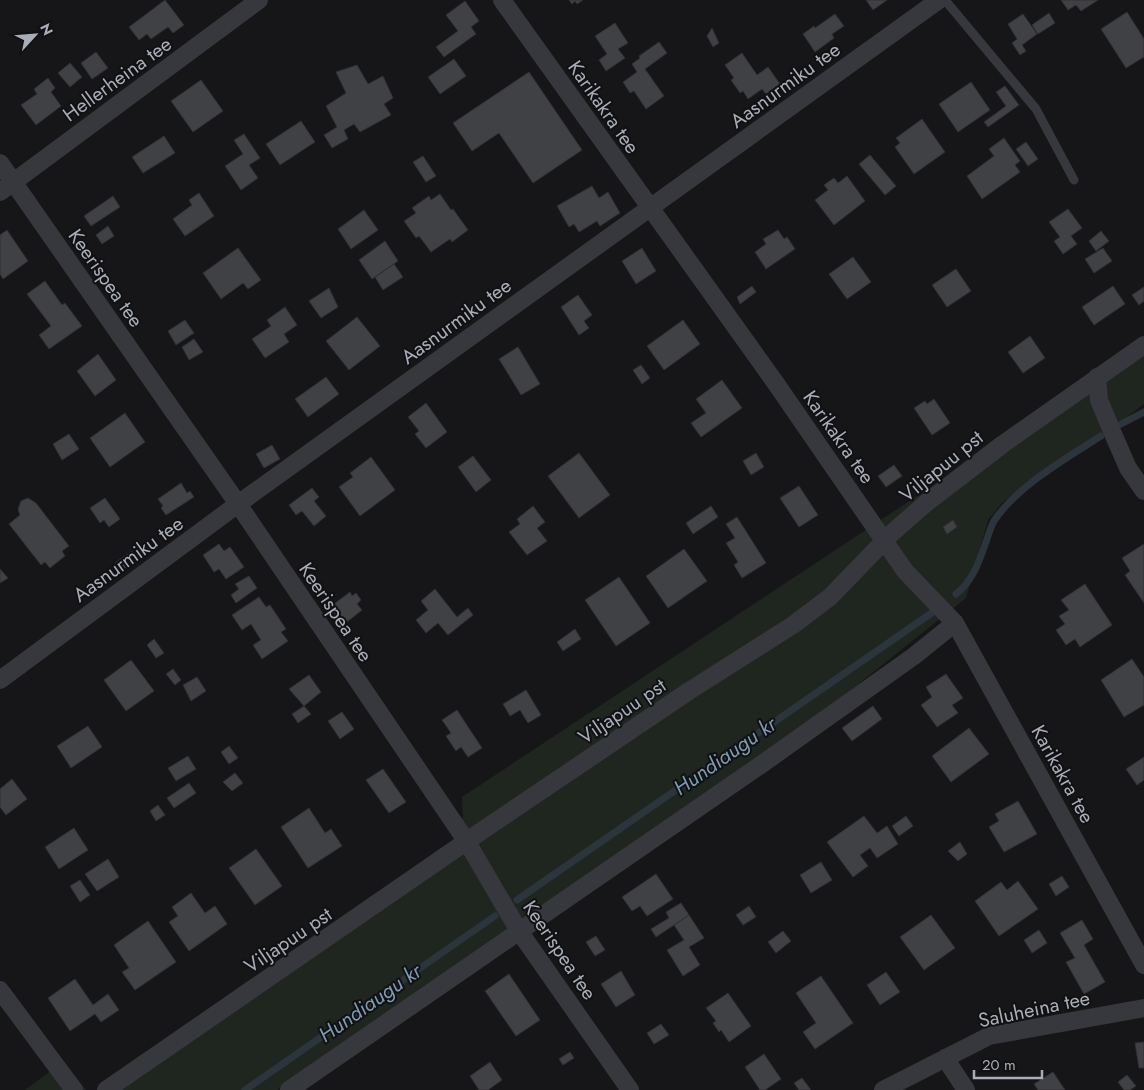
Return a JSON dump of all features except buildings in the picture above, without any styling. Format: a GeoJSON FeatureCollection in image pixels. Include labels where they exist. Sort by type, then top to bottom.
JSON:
{"type":"FeatureCollection","features":[{"type":"Feature","properties":{"kind":"street","name":"Hellerheina tee"},"geometry":{"type":"LineString","coordinates":[[7,187],[259,0]]}},
{"type":"Feature","properties":{"kind":"street","name":"Karikakra tee"},"geometry":{"type":"LineString","coordinates":[[502,0],[777,386],[893,533],[904,571],[955,623],[1144,965]]}},
{"type":"Feature","properties":{"kind":"street","name":"Aasnurmiku tee"},"geometry":{"type":"LineString","coordinates":[[0,680],[238,504],[939,0]]}},
{"type":"Feature","properties":{"kind":"street","name":"Keerispea tee"},"geometry":{"type":"LineString","coordinates":[[0,163],[7,187],[238,504],[467,842],[519,931],[630,1090]]}},
{"type":"Feature","properties":{"kind":"street","name":"Viljapuu pst"},"geometry":{"type":"LineString","coordinates":[[106,1090],[689,691],[793,625],[830,597],[893,533],[925,504],[1003,444],[1144,345]]}},
{"type":"Feature","properties":{"kind":"street"},"geometry":{"type":"LineString","coordinates":[[1098,377],[1099,400],[1128,468],[1144,491]]}},
{"type":"Feature","properties":{"kind":"street"},"geometry":{"type":"LineString","coordinates":[[289,1090],[770,758],[914,656],[955,623]]}},
{"type":"Feature","properties":{"kind":"street"},"geometry":{"type":"LineString","coordinates":[[0,990],[74,1090]]}},
{"type":"Feature","properties":{"kind":"street","name":"Saluheina tee"},"geometry":{"type":"LineString","coordinates":[[883,1090],[989,1036],[1144,1008]]}},
{"type":"Feature","properties":{"kind":"street"},"geometry":{"type":"LineString","coordinates":[[945,1058],[966,1090]]}},
{"type":"Feature","properties":{"kind":"lane"},"geometry":{"type":"LineString","coordinates":[[945,0],[1036,109],[1074,180]]}},
{"type":"Feature","properties":{"kind":"shaded area"},"geometry":{"type":"Polygon","coordinates":[[[1144,346],[1144,404],[1127,417],[1057,461],[1003,502],[988,520],[966,598],[791,738],[277,1090],[109,1090],[464,852],[462,797],[1144,346]]]}},
{"type":"Feature","properties":{"kind":"shaded area"},"geometry":{"type":"Polygon","coordinates":[[[64,1061],[86,1090],[25,1090],[64,1061]]]}},
{"type":"Feature","properties":{"kind":"waterway","name":"Hundiaugu kr"},"geometry":{"type":"LineString","coordinates":[[1121,424],[1144,412]]}},
{"type":"Feature","properties":{"kind":"waterway","name":"Hundiaugu kr"},"geometry":{"type":"LineString","coordinates":[[956,594],[972,576],[994,521],[1015,496],[1058,463],[1101,436]]}},
{"type":"Feature","properties":{"kind":"waterway","name":"Hundiaugu kr"},"geometry":{"type":"LineString","coordinates":[[517,900],[933,612]]}},
{"type":"Feature","properties":{"kind":"waterway","name":"Hundiaugu kr"},"geometry":{"type":"LineString","coordinates":[[245,1090],[495,916]]}}]}
